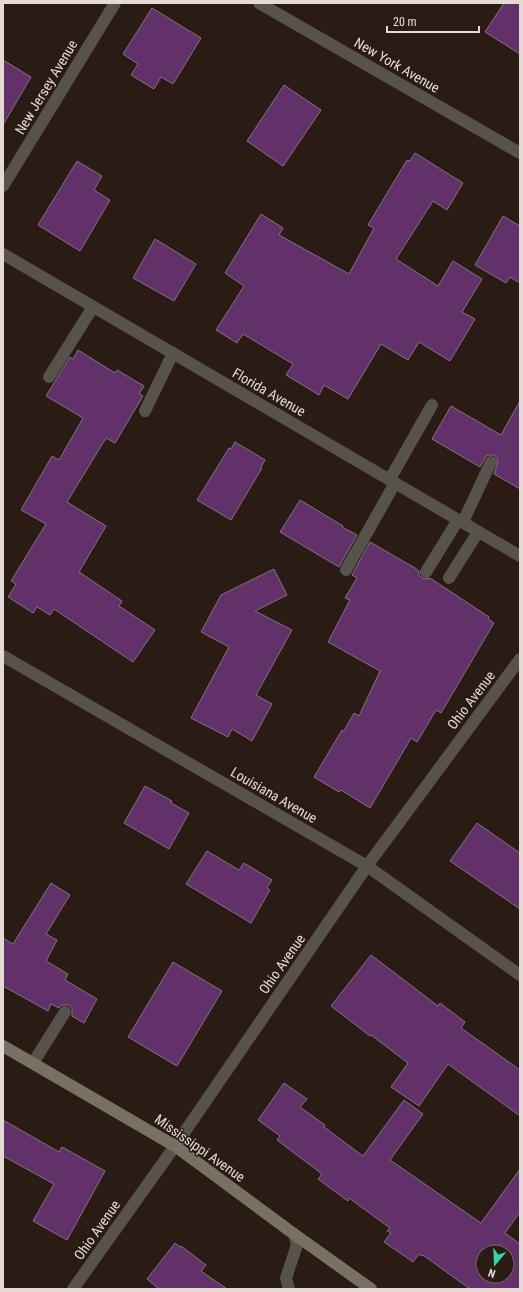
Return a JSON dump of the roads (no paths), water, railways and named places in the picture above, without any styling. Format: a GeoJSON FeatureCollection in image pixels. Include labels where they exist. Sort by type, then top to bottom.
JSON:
{"type":"FeatureCollection","features":[{"type":"Feature","properties":{"kind":"street","name":"New Jersey Avenue"},"geometry":{"type":"LineString","coordinates":[[3,186],[115,3]]}},
{"type":"Feature","properties":{"kind":"street","name":"New York Avenue"},"geometry":{"type":"LineString","coordinates":[[259,3],[520,153]]}},
{"type":"Feature","properties":{"kind":"street","name":"Florida Avenue"},"geometry":{"type":"LineString","coordinates":[[3,254],[520,556]]}},
{"type":"Feature","properties":{"kind":"street"},"geometry":{"type":"LineString","coordinates":[[48,376],[93,307]]}},
{"type":"Feature","properties":{"kind":"street"},"geometry":{"type":"LineString","coordinates":[[145,411],[173,353]]}},
{"type":"Feature","properties":{"kind":"street"},"geometry":{"type":"LineString","coordinates":[[346,570],[432,405]]}},
{"type":"Feature","properties":{"kind":"street"},"geometry":{"type":"LineString","coordinates":[[426,572],[460,521],[491,462]]}},
{"type":"Feature","properties":{"kind":"street"},"geometry":{"type":"LineString","coordinates":[[449,578],[478,532]]}},
{"type":"Feature","properties":{"kind":"street","name":"Louisiana Avenue"},"geometry":{"type":"LineString","coordinates":[[3,656],[367,866],[520,975]]}},
{"type":"Feature","properties":{"kind":"street","name":"Ohio Avenue"},"geometry":{"type":"LineString","coordinates":[[73,1289],[175,1146],[367,866],[520,659]]}},
{"type":"Feature","properties":{"kind":"street"},"geometry":{"type":"LineString","coordinates":[[32,1063],[65,1012]]}},
{"type":"Feature","properties":{"kind":"street","name":"Mississippi Avenue"},"geometry":{"type":"LineString","coordinates":[[4,1049],[32,1063],[175,1146],[371,1289]]}},
{"type":"Feature","properties":{"kind":"street"},"geometry":{"type":"LineString","coordinates":[[289,1289],[286,1278],[297,1245],[294,1234]]}}]}
